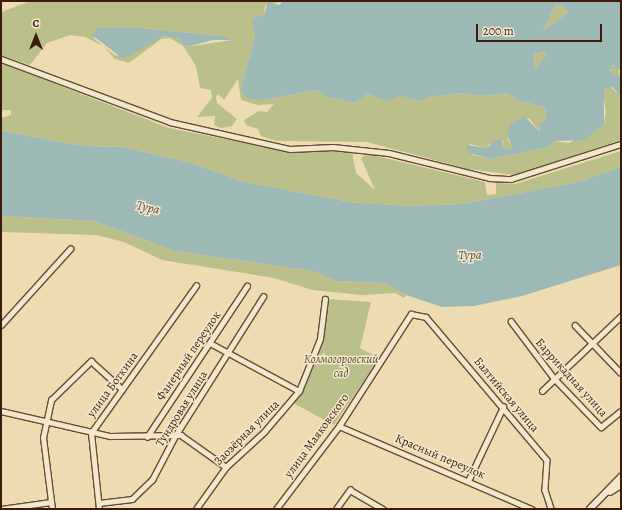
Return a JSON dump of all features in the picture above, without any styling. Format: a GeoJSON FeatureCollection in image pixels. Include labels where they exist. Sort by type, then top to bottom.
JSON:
{"type":"FeatureCollection","features":[{"type":"Feature","properties":{"kind":"street"},"geometry":{"type":"LineString","coordinates":[[1,59],[185,126],[290,149],[333,147],[376,151],[490,178],[511,179],[621,144]]}},
{"type":"Feature","properties":{"kind":"street"},"geometry":{"type":"LineString","coordinates":[[1,326],[70,249]]}},
{"type":"Feature","properties":{"kind":"street","name":"улица Боткина"},"geometry":{"type":"LineString","coordinates":[[99,509],[91,433],[196,286]]}},
{"type":"Feature","properties":{"kind":"street","name":"Фанерный переулок"},"geometry":{"type":"LineString","coordinates":[[147,437],[247,286]]}},
{"type":"Feature","properties":{"kind":"street","name":"Тундровая улица"},"geometry":{"type":"LineString","coordinates":[[99,503],[132,499],[155,476],[175,436],[263,298]]}},
{"type":"Feature","properties":{"kind":"street","name":"Заозёрная улица"},"geometry":{"type":"LineString","coordinates":[[196,509],[226,467],[264,432],[298,391],[320,339],[326,299]]}},
{"type":"Feature","properties":{"kind":"street","name":"Балтийская улица"},"geometry":{"type":"LineString","coordinates":[[411,314],[426,317],[547,460],[546,490],[551,509]]}},
{"type":"Feature","properties":{"kind":"street","name":"улица Маяковского"},"geometry":{"type":"LineString","coordinates":[[276,509],[339,426],[411,314]]}},
{"type":"Feature","properties":{"kind":"street"},"geometry":{"type":"LineString","coordinates":[[542,391],[621,316]]}},
{"type":"Feature","properties":{"kind":"street","name":"Баррикадная улица"},"geometry":{"type":"LineString","coordinates":[[511,321],[554,378],[601,427],[621,411]]}},
{"type":"Feature","properties":{"kind":"street"},"geometry":{"type":"LineString","coordinates":[[575,325],[591,344],[621,373]]}},
{"type":"Feature","properties":{"kind":"street"},"geometry":{"type":"LineString","coordinates":[[210,343],[298,391]]}},
{"type":"Feature","properties":{"kind":"street"},"geometry":{"type":"LineString","coordinates":[[52,509],[45,423],[51,400],[91,361],[122,389]]}},
{"type":"Feature","properties":{"kind":"street"},"geometry":{"type":"LineString","coordinates":[[469,479],[503,407]]}},
{"type":"Feature","properties":{"kind":"street"},"geometry":{"type":"LineString","coordinates":[[1,411],[45,423],[91,433],[147,437],[175,436],[189,438],[226,467]]}},
{"type":"Feature","properties":{"kind":"street","name":"Красный переулок"},"geometry":{"type":"LineString","coordinates":[[339,426],[469,479],[532,509]]}},
{"type":"Feature","properties":{"kind":"street"},"geometry":{"type":"LineString","coordinates":[[590,509],[621,477]]}},
{"type":"Feature","properties":{"kind":"street"},"geometry":{"type":"LineString","coordinates":[[601,498],[621,485]]}},
{"type":"Feature","properties":{"kind":"street"},"geometry":{"type":"LineString","coordinates":[[336,509],[350,490],[382,509]]}},
{"type":"Feature","properties":{"kind":"street"},"geometry":{"type":"LineString","coordinates":[[4,509],[51,502]]}},
{"type":"Feature","properties":{"kind":"green space"},"geometry":{"type":"Polygon","coordinates":[[[31,1],[283,1],[265,6],[264,15],[253,18],[255,37],[241,88],[262,100],[318,90],[327,97],[355,103],[368,94],[381,98],[401,96],[420,101],[429,97],[461,93],[482,96],[507,93],[519,101],[545,107],[546,120],[539,127],[540,132],[529,118],[507,138],[512,146],[509,150],[502,147],[503,140],[489,144],[488,148],[469,144],[472,155],[491,159],[549,147],[555,141],[569,143],[604,124],[606,113],[603,91],[609,86],[621,96],[621,140],[514,175],[468,169],[367,142],[277,141],[261,136],[258,129],[246,125],[244,120],[259,111],[267,112],[274,104],[258,105],[241,100],[238,79],[224,100],[218,94],[216,97],[217,103],[237,119],[232,126],[221,128],[214,125],[215,116],[197,117],[212,98],[211,90],[200,88],[196,66],[183,46],[170,38],[161,39],[129,63],[115,59],[103,46],[85,37],[70,35],[47,43],[30,65],[1,55],[1,12],[31,1]],[[131,27],[98,28],[94,39],[116,56],[164,36],[179,39],[186,47],[232,40],[222,36],[131,27]]]}},
{"type":"Feature","properties":{"kind":"green space"},"geometry":{"type":"Polygon","coordinates":[[[556,4],[564,6],[568,12],[543,31],[556,4]]]}},
{"type":"Feature","properties":{"kind":"green space"},"geometry":{"type":"Polygon","coordinates":[[[545,51],[547,54],[535,70],[534,54],[545,51]]]}},
{"type":"Feature","properties":{"kind":"green space"},"geometry":{"type":"Polygon","coordinates":[[[1,63],[169,128],[290,152],[352,151],[356,173],[375,190],[361,158],[368,154],[485,182],[487,195],[496,194],[496,183],[515,184],[621,151],[621,167],[578,182],[462,204],[407,206],[350,202],[245,182],[188,162],[123,147],[85,146],[1,131],[1,118],[11,115],[11,110],[1,110],[1,63]]]}},
{"type":"Feature","properties":{"kind":"green space"},"geometry":{"type":"Polygon","coordinates":[[[610,66],[617,66],[621,78],[610,73],[610,66]]]}},
{"type":"Feature","properties":{"kind":"green space"},"geometry":{"type":"Polygon","coordinates":[[[1,216],[94,221],[175,251],[312,271],[336,281],[385,283],[406,295],[404,298],[395,293],[361,295],[312,290],[274,278],[162,260],[124,242],[96,235],[1,232],[1,216]]]}},
{"type":"Feature","properties":{"kind":"green space","name":"Колмогоровский сад"},"geometry":{"type":"Polygon","coordinates":[[[328,299],[371,302],[360,348],[379,358],[334,425],[293,403],[314,363],[328,299]]]}},
{"type":"Feature","properties":{"kind":"water"},"geometry":{"type":"Polygon","coordinates":[[[283,1],[621,1],[621,72],[613,65],[609,70],[621,78],[621,96],[612,87],[604,89],[604,124],[584,140],[555,141],[549,147],[491,159],[468,153],[466,145],[488,148],[491,143],[502,138],[502,147],[509,150],[512,146],[507,135],[510,125],[524,116],[540,132],[539,124],[546,120],[545,107],[519,101],[507,93],[482,96],[461,93],[429,97],[420,101],[400,96],[388,101],[368,94],[355,103],[327,97],[318,90],[262,100],[246,98],[241,88],[255,37],[252,18],[264,15],[268,2],[279,5],[283,1]],[[556,4],[543,31],[568,12],[564,6],[556,4]],[[545,51],[534,54],[535,70],[547,54],[545,51]]]}},
{"type":"Feature","properties":{"kind":"water"},"geometry":{"type":"Polygon","coordinates":[[[131,27],[222,36],[233,40],[213,40],[186,47],[179,39],[164,36],[123,59],[92,35],[98,28],[131,27]]]}},
{"type":"Feature","properties":{"kind":"water","name":"Тура"},"geometry":{"type":"Polygon","coordinates":[[[1,131],[85,146],[123,147],[188,162],[245,182],[350,202],[407,206],[462,204],[578,182],[621,167],[621,265],[522,296],[474,306],[442,307],[406,295],[385,283],[336,281],[312,271],[175,251],[94,221],[1,216],[1,131]]]}}]}
